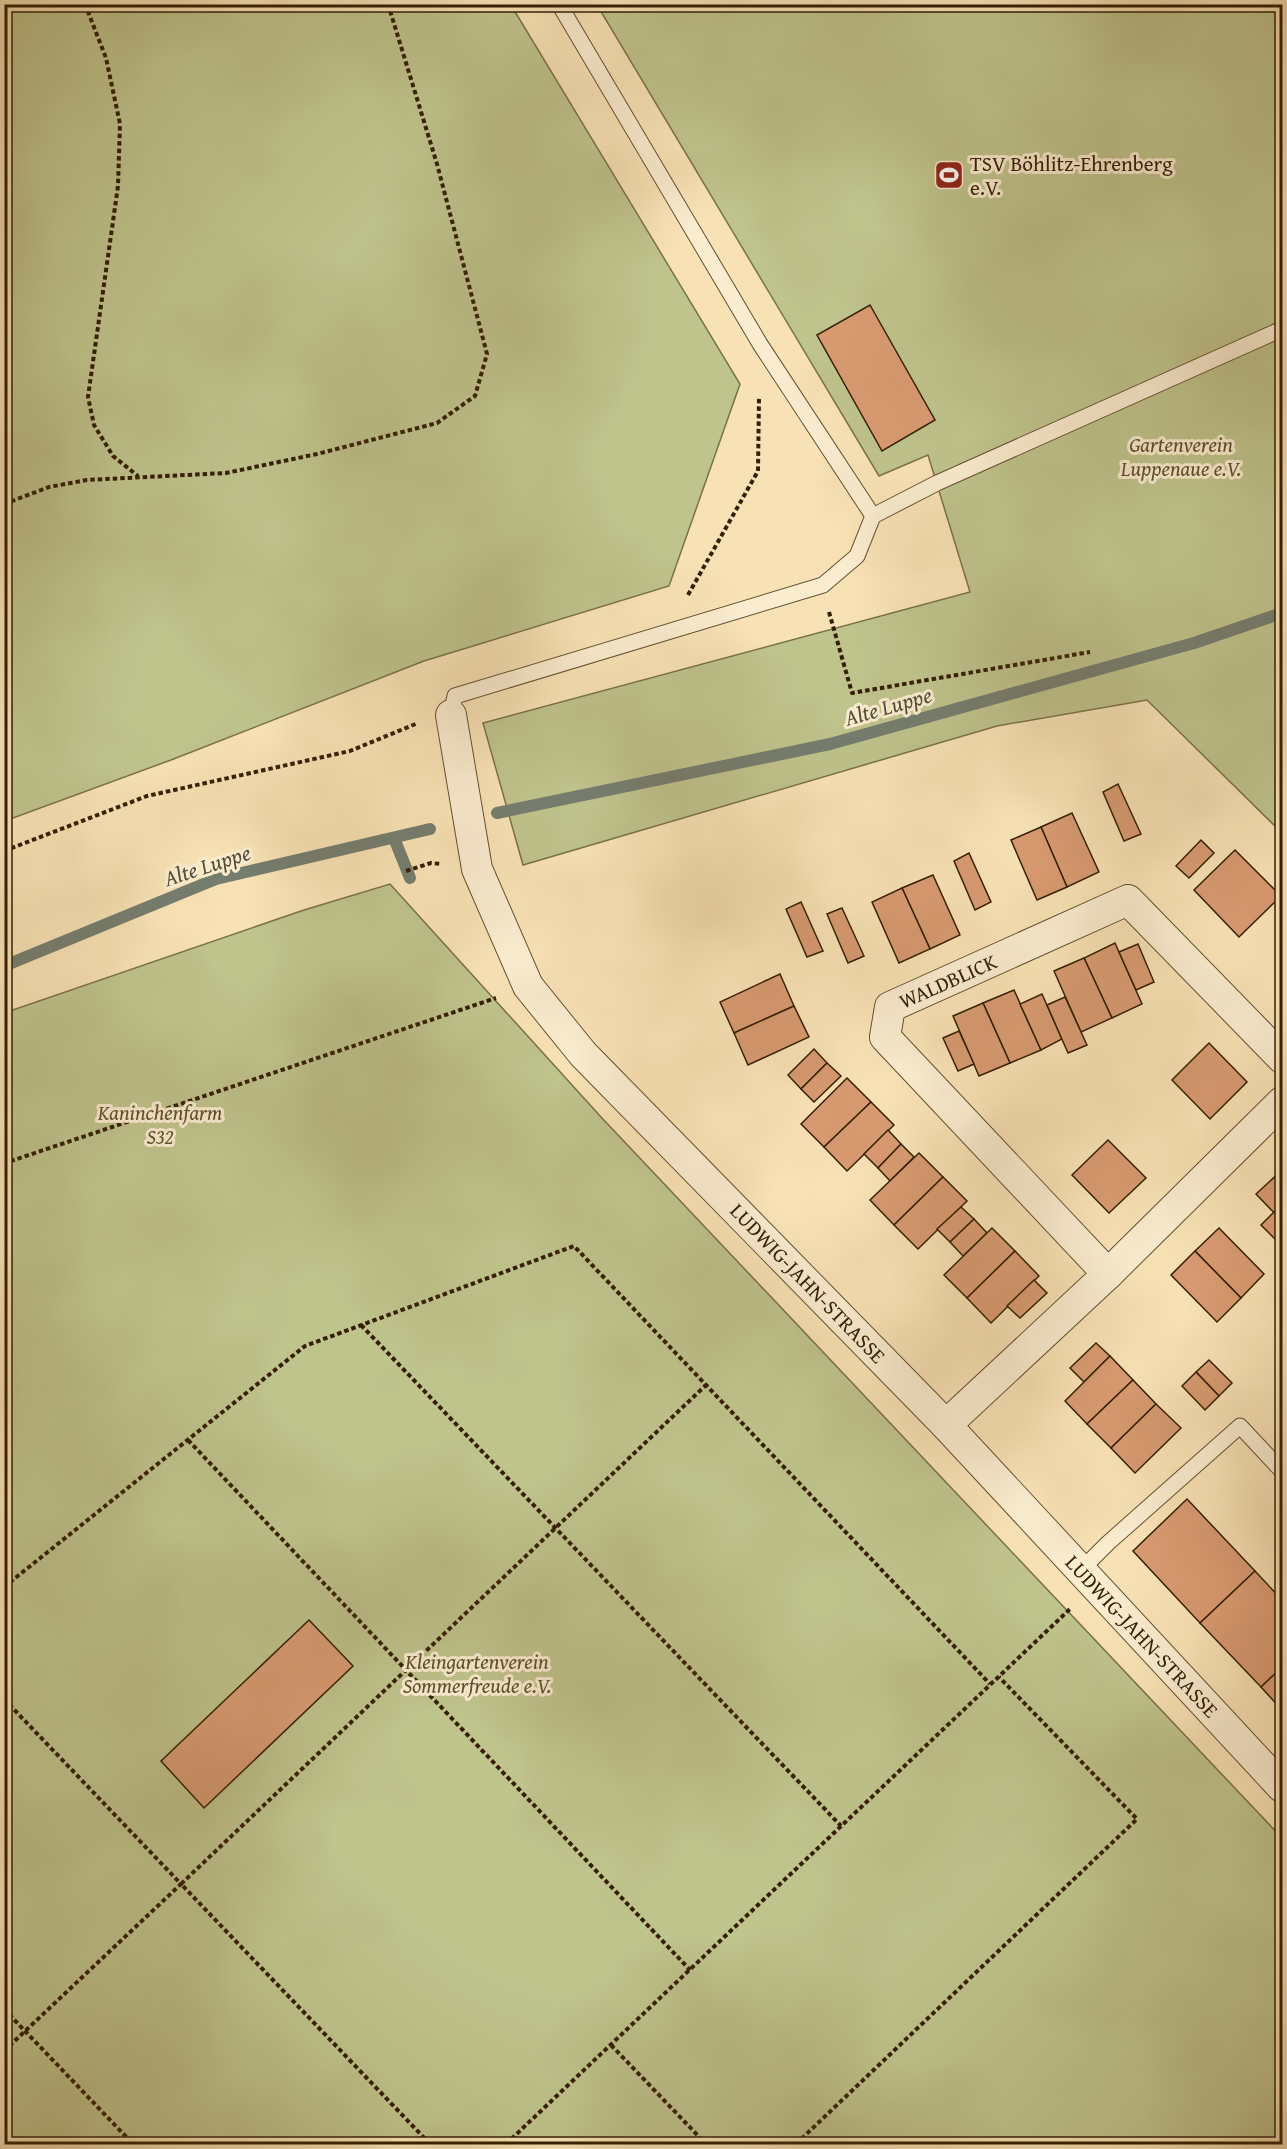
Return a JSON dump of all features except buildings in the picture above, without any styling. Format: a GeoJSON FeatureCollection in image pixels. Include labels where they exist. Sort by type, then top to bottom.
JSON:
{"type":"FeatureCollection","features":[{"type":"Feature","properties":{"kind":"street","name":"LUDWIG-JAHN-STRASSE"},"geometry":{"type":"LineString","coordinates":[[451,715],[477,869],[528,986],[583,1054],[946,1425],[1282,1786]]}},
{"type":"Feature","properties":{"kind":"street","name":"WALDBLICK"},"geometry":{"type":"LineString","coordinates":[[1108,1274],[885,1037],[890,1007],[1128,900],[1282,1058]]}},
{"type":"Feature","properties":{"kind":"street"},"geometry":{"type":"LineString","coordinates":[[946,1425],[1108,1274],[1282,1102]]}},
{"type":"Feature","properties":{"kind":"lane"},"geometry":{"type":"LineString","coordinates":[[559,4],[760,344],[873,516]]}},
{"type":"Feature","properties":{"kind":"lane"},"geometry":{"type":"LineString","coordinates":[[451,715],[454,696],[823,585],[857,556],[873,516],[937,483],[1282,329]]}},
{"type":"Feature","properties":{"kind":"lane"},"geometry":{"type":"LineString","coordinates":[[1087,1578],[1108,1543],[1240,1426],[1282,1471]]}},
{"type":"Feature","properties":{"kind":"path"},"geometry":{"type":"LineString","coordinates":[[85,4],[106,58],[120,124],[118,186],[88,397],[94,425],[113,456],[139,476]]}},
{"type":"Feature","properties":{"kind":"path"},"geometry":{"type":"LineString","coordinates":[[4,504],[49,487],[87,480],[226,473],[317,454],[437,423],[475,396],[488,354],[437,164],[388,4]]}},
{"type":"Feature","properties":{"kind":"path"},"geometry":{"type":"LineString","coordinates":[[664,634],[758,471],[760,344]]}},
{"type":"Feature","properties":{"kind":"path"},"geometry":{"type":"LineString","coordinates":[[833,629],[852,693],[1090,652]]}},
{"type":"Feature","properties":{"kind":"path"},"geometry":{"type":"LineString","coordinates":[[4,851],[147,796],[350,751],[418,723],[451,715]]}},
{"type":"Feature","properties":{"kind":"path"},"geometry":{"type":"LineString","coordinates":[[406,871],[431,863]]}},
{"type":"Feature","properties":{"kind":"path"},"geometry":{"type":"LineString","coordinates":[[4,1165],[8,1161],[528,986]]}},
{"type":"Feature","properties":{"kind":"path"},"geometry":{"type":"LineString","coordinates":[[4,1587],[305,1346],[573,1246],[990,1684]]}},
{"type":"Feature","properties":{"kind":"path"},"geometry":{"type":"LineString","coordinates":[[361,1325],[841,1826]]}},
{"type":"Feature","properties":{"kind":"path"},"geometry":{"type":"LineString","coordinates":[[4,2051],[706,1385]]}},
{"type":"Feature","properties":{"kind":"path"},"geometry":{"type":"LineString","coordinates":[[188,1440],[690,1970]]}},
{"type":"Feature","properties":{"kind":"path"},"geometry":{"type":"LineString","coordinates":[[506,2145],[999,1677],[1087,1578]]}},
{"type":"Feature","properties":{"kind":"path"},"geometry":{"type":"LineString","coordinates":[[796,2145],[1137,1820],[999,1677]]}},
{"type":"Feature","properties":{"kind":"path"},"geometry":{"type":"LineString","coordinates":[[4,1699],[430,2145]]}},
{"type":"Feature","properties":{"kind":"path"},"geometry":{"type":"LineString","coordinates":[[4,2009],[133,2145]]}},
{"type":"Feature","properties":{"kind":"path"},"geometry":{"type":"LineString","coordinates":[[611,2044],[706,2145]]}},
{"type":"Feature","properties":{"kind":"green space"},"geometry":{"type":"Polygon","coordinates":[[[4,5],[511,5],[740,384],[669,586],[424,661],[171,760],[5,821],[4,5]]]}},
{"type":"Feature","properties":{"kind":"green space","name":"Gartenverein Luppenaue e.V."},"geometry":{"type":"Polygon","coordinates":[[[597,5],[1282,5],[1282,833],[1147,700],[997,726],[523,865],[483,723],[970,592],[928,455],[879,476],[597,5]]]}},
{"type":"Feature","properties":{"kind":"green space","name":"Kleingartenverein Sommerfreude e.V."},"geometry":{"type":"Polygon","coordinates":[[[390,884],[601,1117],[1282,1838],[1282,2144],[5,2144],[4,1013],[304,910],[390,884]]]}},
{"type":"Feature","properties":{"kind":"waterway","name":"Alte Luppe"},"geometry":{"type":"LineString","coordinates":[[497,813],[830,744],[1194,643],[1282,613]]}},
{"type":"Feature","properties":{"kind":"waterway","name":"Alte Luppe"},"geometry":{"type":"LineString","coordinates":[[4,966],[216,879],[430,829]]}},
{"type":"Feature","properties":{"kind":"waterway"},"geometry":{"type":"LineString","coordinates":[[394,838],[410,878]]}},
{"type":"Feature","properties":{"kind":"place","name":"TSV Böhlitz-Ehrenberg e.V."},"geometry":{"type":"Point","coordinates":[949,175]}},
{"type":"Feature","properties":{"kind":"park label","name":"Kaninchenfarm S32"},"geometry":{"type":"Point","coordinates":[160,1124]}}]}
